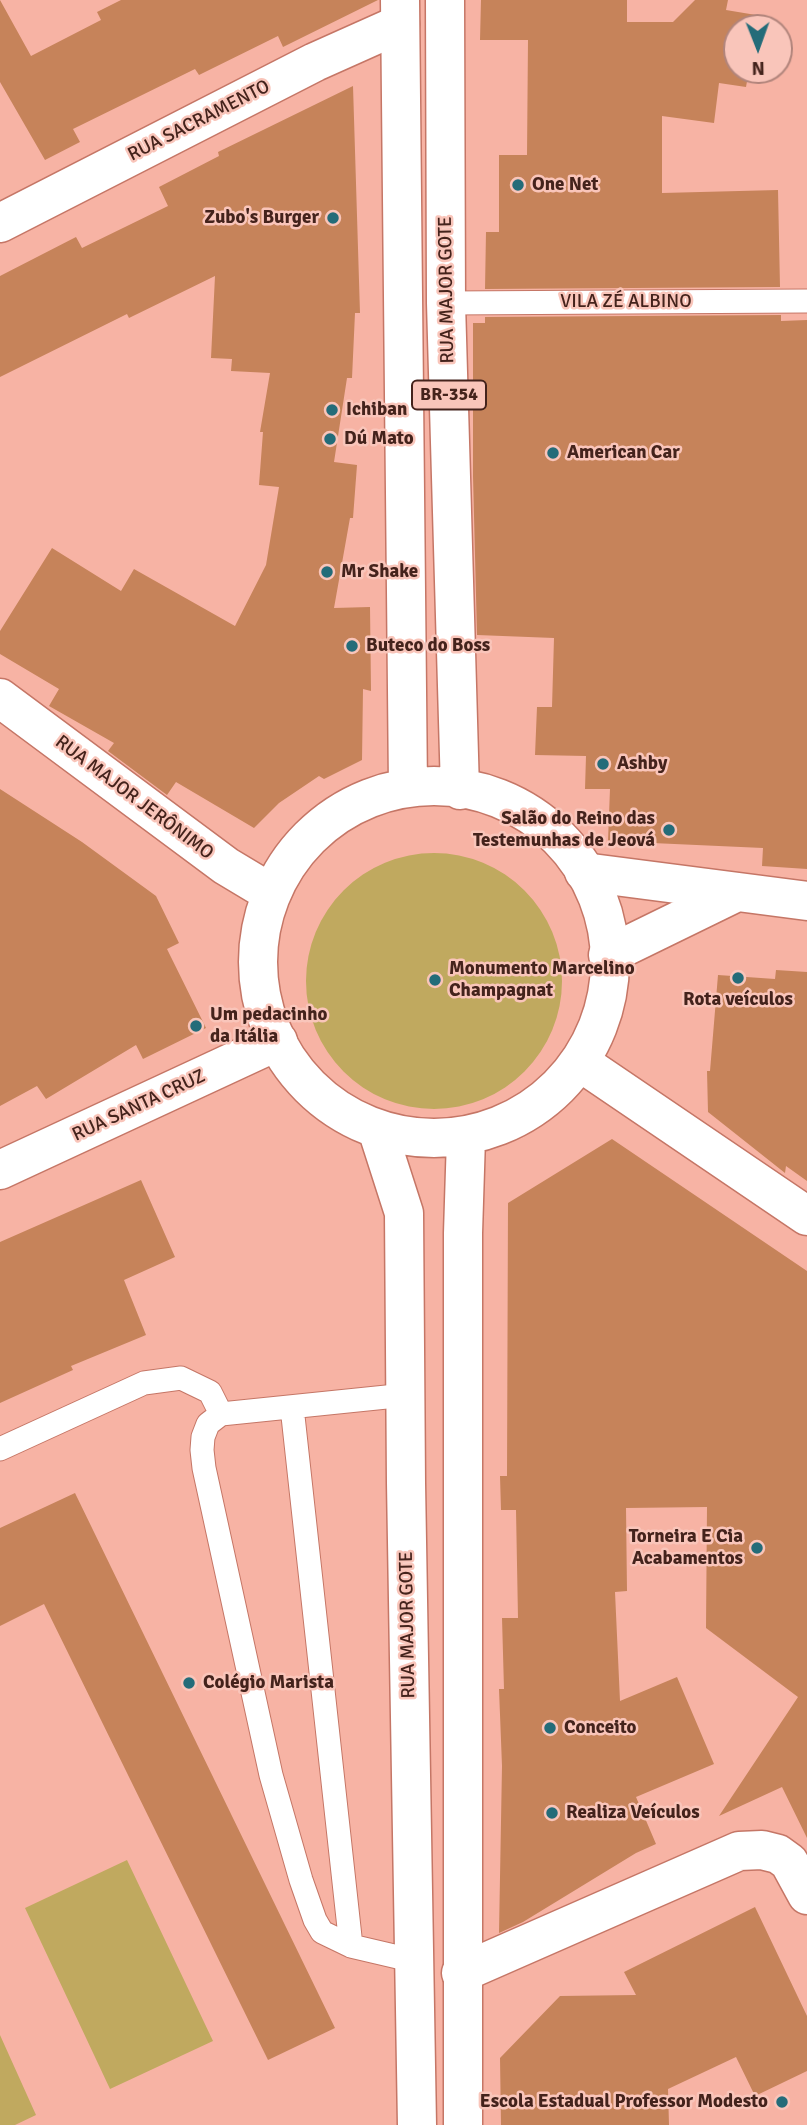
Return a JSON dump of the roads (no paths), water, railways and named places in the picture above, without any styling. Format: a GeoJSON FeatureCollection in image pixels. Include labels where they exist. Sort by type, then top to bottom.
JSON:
{"type":"FeatureCollection","features":[{"type":"Feature","properties":{"kind":"main road","name":"RUA MAJOR GOTE"},"geometry":{"type":"LineString","coordinates":[[445,0],[446,303],[460,790]]}},
{"type":"Feature","properties":{"kind":"main road","name":"RUA SACRAMENTO"},"geometry":{"type":"LineString","coordinates":[[0,223],[315,62],[400,12]]}},
{"type":"Feature","properties":{"kind":"main road"},"geometry":{"type":"LineString","coordinates":[[400,12],[408,788]]}},
{"type":"Feature","properties":{"kind":"main road","name":"RUA MAJOR JERÔNIMO"},"geometry":{"type":"LineString","coordinates":[[0,698],[226,866],[271,893]]}},
{"type":"Feature","properties":{"kind":"main road"},"geometry":{"type":"LineString","coordinates":[[408,788],[460,790],[500,794],[570,848],[600,900],[608,956],[605,1012],[580,1062],[540,1103],[490,1129],[466,1138],[433,1138],[377,1129],[327,1102],[287,1061],[261,1010],[257,951],[271,893],[303,842],[353,803],[408,788]]}},
{"type":"Feature","properties":{"kind":"main road"},"geometry":{"type":"LineString","coordinates":[[584,872],[807,901]]}},
{"type":"Feature","properties":{"kind":"main road"},"geometry":{"type":"LineString","coordinates":[[608,956],[737,892]]}},
{"type":"Feature","properties":{"kind":"main road","name":"RUA SANTA CRUZ"},"geometry":{"type":"LineString","coordinates":[[0,1170],[278,1041]]}},
{"type":"Feature","properties":{"kind":"main road"},"geometry":{"type":"LineString","coordinates":[[580,1062],[807,1216]]}},
{"type":"Feature","properties":{"kind":"main road","name":"RUA MAJOR GOTE"},"geometry":{"type":"LineString","coordinates":[[377,1129],[404,1213],[406,1511],[417,2125]]}},
{"type":"Feature","properties":{"kind":"main road"},"geometry":{"type":"LineString","coordinates":[[463,2125],[463,1233],[466,1138]]}},
{"type":"Feature","properties":{"kind":"main road"},"geometry":{"type":"LineString","coordinates":[[461,1973],[739,1851],[762,1850],[778,1854],[789,1862],[803,1887]]}},
{"type":"Feature","properties":{"kind":"lane","name":"VILA ZÉ ALBINO"},"geometry":{"type":"LineString","coordinates":[[446,303],[807,301]]}},
{"type":"Feature","properties":{"kind":"lane"},"geometry":{"type":"LineString","coordinates":[[0,1449],[144,1383],[181,1378],[210,1392],[221,1413]]}},
{"type":"Feature","properties":{"kind":"lane"},"geometry":{"type":"LineString","coordinates":[[406,1395],[221,1413],[208,1424],[203,1437],[204,1468],[271,1775],[315,1920],[321,1932],[351,1946],[415,1961]]}},
{"type":"Feature","properties":{"kind":"lane"},"geometry":{"type":"LineString","coordinates":[[292,1407],[351,1946]]}},
{"type":"Feature","properties":{"kind":"place","name":"One Net"},"geometry":{"type":"Point","coordinates":[518,185]}},
{"type":"Feature","properties":{"kind":"place","name":"Zubo's Burger"},"geometry":{"type":"Point","coordinates":[333,218]}},
{"type":"Feature","properties":{"kind":"place","name":"Ichiban"},"geometry":{"type":"Point","coordinates":[332,410]}},
{"type":"Feature","properties":{"kind":"place","name":"Dú Mato"},"geometry":{"type":"Point","coordinates":[330,439]}},
{"type":"Feature","properties":{"kind":"place","name":"American Car"},"geometry":{"type":"Point","coordinates":[553,453]}},
{"type":"Feature","properties":{"kind":"place","name":"Mr Shake"},"geometry":{"type":"Point","coordinates":[327,572]}},
{"type":"Feature","properties":{"kind":"place","name":"Buteco do Boss"},"geometry":{"type":"Point","coordinates":[352,646]}},
{"type":"Feature","properties":{"kind":"place","name":"Ashby"},"geometry":{"type":"Point","coordinates":[603,764]}},
{"type":"Feature","properties":{"kind":"place","name":"Salão do Reino das Testemunhas de Jeová"},"geometry":{"type":"Point","coordinates":[669,830]}},
{"type":"Feature","properties":{"kind":"place","name":"Rota veículos"},"geometry":{"type":"Point","coordinates":[738,978]}},
{"type":"Feature","properties":{"kind":"place","name":"Monumento Marcelino Champagnat"},"geometry":{"type":"Point","coordinates":[435,980]}},
{"type":"Feature","properties":{"kind":"place","name":"Um pedacinho da Itália"},"geometry":{"type":"Point","coordinates":[196,1026]}},
{"type":"Feature","properties":{"kind":"place","name":"Torneira E Cia Acabamentos"},"geometry":{"type":"Point","coordinates":[757,1548]}},
{"type":"Feature","properties":{"kind":"place","name":"Colégio Marista"},"geometry":{"type":"Point","coordinates":[189,1683]}},
{"type":"Feature","properties":{"kind":"place","name":"Conceito"},"geometry":{"type":"Point","coordinates":[550,1728]}},
{"type":"Feature","properties":{"kind":"place","name":"Realiza Veículos"},"geometry":{"type":"Point","coordinates":[552,1813]}},
{"type":"Feature","properties":{"kind":"place","name":"Escola Estadual Professor Modesto"},"geometry":{"type":"Point","coordinates":[782,2102]}}]}
